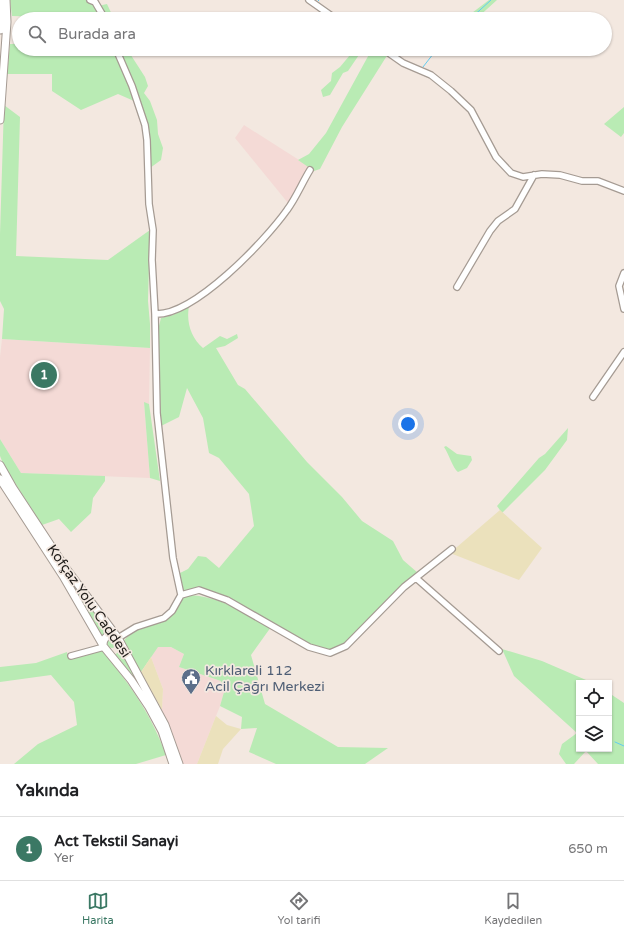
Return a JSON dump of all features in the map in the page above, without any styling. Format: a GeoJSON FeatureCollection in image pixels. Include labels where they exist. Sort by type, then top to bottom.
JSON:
{"type":"FeatureCollection","features":[{"type":"Feature","properties":{"kind":"main road"},"geometry":{"type":"LineString","coordinates":[[0,0],[0,30]]}},
{"type":"Feature","properties":{"kind":"main road"},"geometry":{"type":"LineString","coordinates":[[0,120],[7,22],[6,0]]}},
{"type":"Feature","properties":{"kind":"main road","name":"Kofçaz Yolu Caddesi"},"geometry":{"type":"LineString","coordinates":[[0,465],[13,488],[65,567],[119,640],[160,714],[171,737],[179,764]]}},
{"type":"Feature","properties":{"kind":"main road","name":"Kofçaz Yolu Caddesi"},"geometry":{"type":"LineString","coordinates":[[0,479],[63,576],[105,647],[139,691],[153,713],[162,731],[173,764]]}},
{"type":"Feature","properties":{"kind":"main road"},"geometry":{"type":"LineString","coordinates":[[109,635],[114,635],[119,640],[120,646],[116,650],[105,647],[105,638],[109,635]]}},
{"type":"Feature","properties":{"kind":"street"},"geometry":{"type":"LineString","coordinates":[[90,0],[95,2],[101,12]]}},
{"type":"Feature","properties":{"kind":"street"},"geometry":{"type":"LineString","coordinates":[[308,0],[326,12]]}},
{"type":"Feature","properties":{"kind":"street"},"geometry":{"type":"LineString","coordinates":[[119,56],[132,86],[146,133],[149,204],[152,230],[157,413],[173,558],[181,594],[172,611],[164,618],[136,627],[119,640]]}},
{"type":"Feature","properties":{"kind":"street"},"geometry":{"type":"LineString","coordinates":[[393,56],[403,63],[431,75],[471,110],[496,156],[511,173],[523,177],[534,175],[560,175],[582,181],[598,181],[624,191]]}},
{"type":"Feature","properties":{"kind":"street"},"geometry":{"type":"LineString","coordinates":[[155,314],[165,315],[188,304],[202,295],[238,264],[287,210],[310,170]]}},
{"type":"Feature","properties":{"kind":"street"},"geometry":{"type":"LineString","coordinates":[[457,287],[490,231],[498,221],[515,209],[534,175]]}},
{"type":"Feature","properties":{"kind":"street"},"geometry":{"type":"LineString","coordinates":[[624,273],[619,286],[624,309]]}},
{"type":"Feature","properties":{"kind":"street"},"geometry":{"type":"LineString","coordinates":[[592,396],[624,352]]}},
{"type":"Feature","properties":{"kind":"street"},"geometry":{"type":"LineString","coordinates":[[181,594],[199,590],[227,600],[309,647],[330,653],[346,646],[404,587],[452,549]]}},
{"type":"Feature","properties":{"kind":"street"},"geometry":{"type":"LineString","coordinates":[[416,578],[499,651]]}},
{"type":"Feature","properties":{"kind":"street"},"geometry":{"type":"LineString","coordinates":[[71,656],[105,647]]}},
{"type":"Feature","properties":{"kind":"shaded area"},"geometry":{"type":"Polygon","coordinates":[[[244,125],[310,167],[288,203],[235,138],[244,125]]]}},
{"type":"Feature","properties":{"kind":"shaded area"},"geometry":{"type":"Polygon","coordinates":[[[2,339],[150,348],[149,404],[144,403],[150,478],[21,473],[0,439],[0,357],[2,339]]]}},
{"type":"Feature","properties":{"kind":"shaded area"},"geometry":{"type":"Polygon","coordinates":[[[158,646],[171,647],[184,654],[179,667],[221,681],[224,692],[220,706],[197,764],[181,764],[172,733],[162,710],[163,689],[151,657],[158,646]]]}},
{"type":"Feature","properties":{"kind":"green space"},"geometry":{"type":"Polygon","coordinates":[[[10,0],[88,0],[94,3],[100,12],[12,12],[12,16],[10,0]]]}},
{"type":"Feature","properties":{"kind":"green space"},"geometry":{"type":"Polygon","coordinates":[[[489,0],[497,0],[484,12],[473,12],[489,0]]]}},
{"type":"Feature","properties":{"kind":"green space"},"geometry":{"type":"Polygon","coordinates":[[[107,4],[111,12],[102,12],[98,6],[107,4]]]}},
{"type":"Feature","properties":{"kind":"green space"},"geometry":{"type":"Polygon","coordinates":[[[10,44],[12,44],[12,56],[118,56],[134,101],[118,94],[81,110],[52,91],[52,74],[7,74],[10,44]]]}},
{"type":"Feature","properties":{"kind":"green space"},"geometry":{"type":"Polygon","coordinates":[[[120,56],[132,56],[145,77],[148,86],[144,93],[150,101],[157,120],[158,134],[163,148],[161,160],[150,168],[149,140],[120,56]]]}},
{"type":"Feature","properties":{"kind":"green space"},"geometry":{"type":"Polygon","coordinates":[[[349,56],[358,56],[348,71],[343,73],[330,95],[323,97],[321,90],[331,81],[332,73],[340,67],[349,56]]]}},
{"type":"Feature","properties":{"kind":"green space"},"geometry":{"type":"Polygon","coordinates":[[[368,56],[387,56],[342,127],[320,169],[314,171],[298,160],[309,154],[326,133],[368,56]]]}},
{"type":"Feature","properties":{"kind":"green space"},"geometry":{"type":"Polygon","coordinates":[[[4,105],[20,117],[16,256],[108,260],[150,230],[148,301],[150,348],[2,339],[4,309],[0,301],[0,234],[4,105]]]}},
{"type":"Feature","properties":{"kind":"green space"},"geometry":{"type":"Polygon","coordinates":[[[624,107],[624,133],[621,137],[604,124],[624,107]]]}},
{"type":"Feature","properties":{"kind":"green space"},"geometry":{"type":"Polygon","coordinates":[[[189,306],[188,318],[190,329],[195,339],[203,348],[220,336],[227,339],[237,334],[238,338],[225,346],[216,348],[238,385],[245,389],[307,462],[342,497],[362,521],[393,541],[403,560],[418,573],[345,644],[329,651],[309,645],[235,601],[196,588],[183,592],[178,574],[188,569],[198,556],[206,557],[219,568],[254,526],[249,494],[219,458],[209,453],[203,418],[187,388],[179,417],[161,426],[158,330],[161,318],[173,315],[189,306]]]}},
{"type":"Feature","properties":{"kind":"green space"},"geometry":{"type":"Polygon","coordinates":[[[144,402],[149,404],[160,481],[150,478],[144,402]]]}},
{"type":"Feature","properties":{"kind":"green space"},"geometry":{"type":"Polygon","coordinates":[[[568,428],[567,440],[545,470],[502,513],[497,506],[539,458],[545,454],[568,428]]]}},
{"type":"Feature","properties":{"kind":"green space"},"geometry":{"type":"Polygon","coordinates":[[[0,439],[21,473],[105,476],[105,481],[93,498],[91,513],[71,532],[59,519],[42,525],[4,466],[0,456],[0,439]]]}},
{"type":"Feature","properties":{"kind":"green space"},"geometry":{"type":"Polygon","coordinates":[[[446,446],[457,454],[471,456],[472,460],[467,468],[458,472],[456,470],[444,447],[446,446]]]}},
{"type":"Feature","properties":{"kind":"green space"},"geometry":{"type":"Polygon","coordinates":[[[64,572],[109,631],[101,636],[64,572]]]}},
{"type":"Feature","properties":{"kind":"green space"},"geometry":{"type":"Polygon","coordinates":[[[189,595],[211,598],[232,606],[271,627],[251,655],[265,704],[338,747],[388,748],[365,764],[276,764],[249,752],[257,728],[241,729],[242,717],[220,706],[224,692],[221,681],[179,667],[184,654],[171,647],[158,647],[141,672],[123,641],[136,629],[174,611],[183,598],[189,595]]]}},
{"type":"Feature","properties":{"kind":"green space"},"geometry":{"type":"Polygon","coordinates":[[[110,638],[114,638],[116,639],[116,647],[110,648],[107,645],[107,641],[110,638]]]}},
{"type":"Feature","properties":{"kind":"green space"},"geometry":{"type":"Polygon","coordinates":[[[502,649],[542,661],[586,680],[576,680],[576,732],[514,676],[502,649]]]}},
{"type":"Feature","properties":{"kind":"green space"},"geometry":{"type":"Polygon","coordinates":[[[122,650],[151,702],[114,655],[122,650]]]}},
{"type":"Feature","properties":{"kind":"green space"},"geometry":{"type":"Polygon","coordinates":[[[102,651],[122,675],[147,713],[166,755],[136,764],[14,764],[38,744],[77,725],[74,702],[51,675],[0,682],[0,667],[36,663],[67,652],[68,658],[102,651]]]}},
{"type":"Feature","properties":{"kind":"green space"},"geometry":{"type":"Polygon","coordinates":[[[612,695],[624,703],[624,764],[598,764],[587,752],[612,752],[612,695]]]}},
{"type":"Feature","properties":{"kind":"green space"},"geometry":{"type":"Polygon","coordinates":[[[576,734],[576,752],[585,752],[574,764],[566,764],[559,754],[562,744],[576,734]]]}},
{"type":"Feature","properties":{"kind":"sand"},"geometry":{"type":"Polygon","coordinates":[[[500,510],[542,548],[519,580],[450,553],[500,510]]]}},
{"type":"Feature","properties":{"kind":"sand"},"geometry":{"type":"Polygon","coordinates":[[[151,657],[163,689],[162,710],[141,672],[151,657]]]}},
{"type":"Feature","properties":{"kind":"sand"},"geometry":{"type":"Polygon","coordinates":[[[216,716],[227,725],[241,729],[223,749],[218,764],[197,764],[216,716]]]}},
{"type":"Feature","properties":{"kind":"waterway"},"geometry":{"type":"LineString","coordinates":[[478,12],[491,0]]}},
{"type":"Feature","properties":{"kind":"waterway"},"geometry":{"type":"LineString","coordinates":[[423,67],[432,56]]}},
{"type":"Feature","properties":{"kind":"waterway"},"geometry":{"type":"LineString","coordinates":[[615,742],[624,746]]}},
{"type":"Feature","properties":{"kind":"place","name":"Act Tekstil Sanayi"},"geometry":{"type":"Point","coordinates":[44,375]}},
{"type":"Feature","properties":{"kind":"place","name":"Kırklareli 112 Acil Çağrı Merkezi"},"geometry":{"type":"Point","coordinates":[191,695]}}]}
